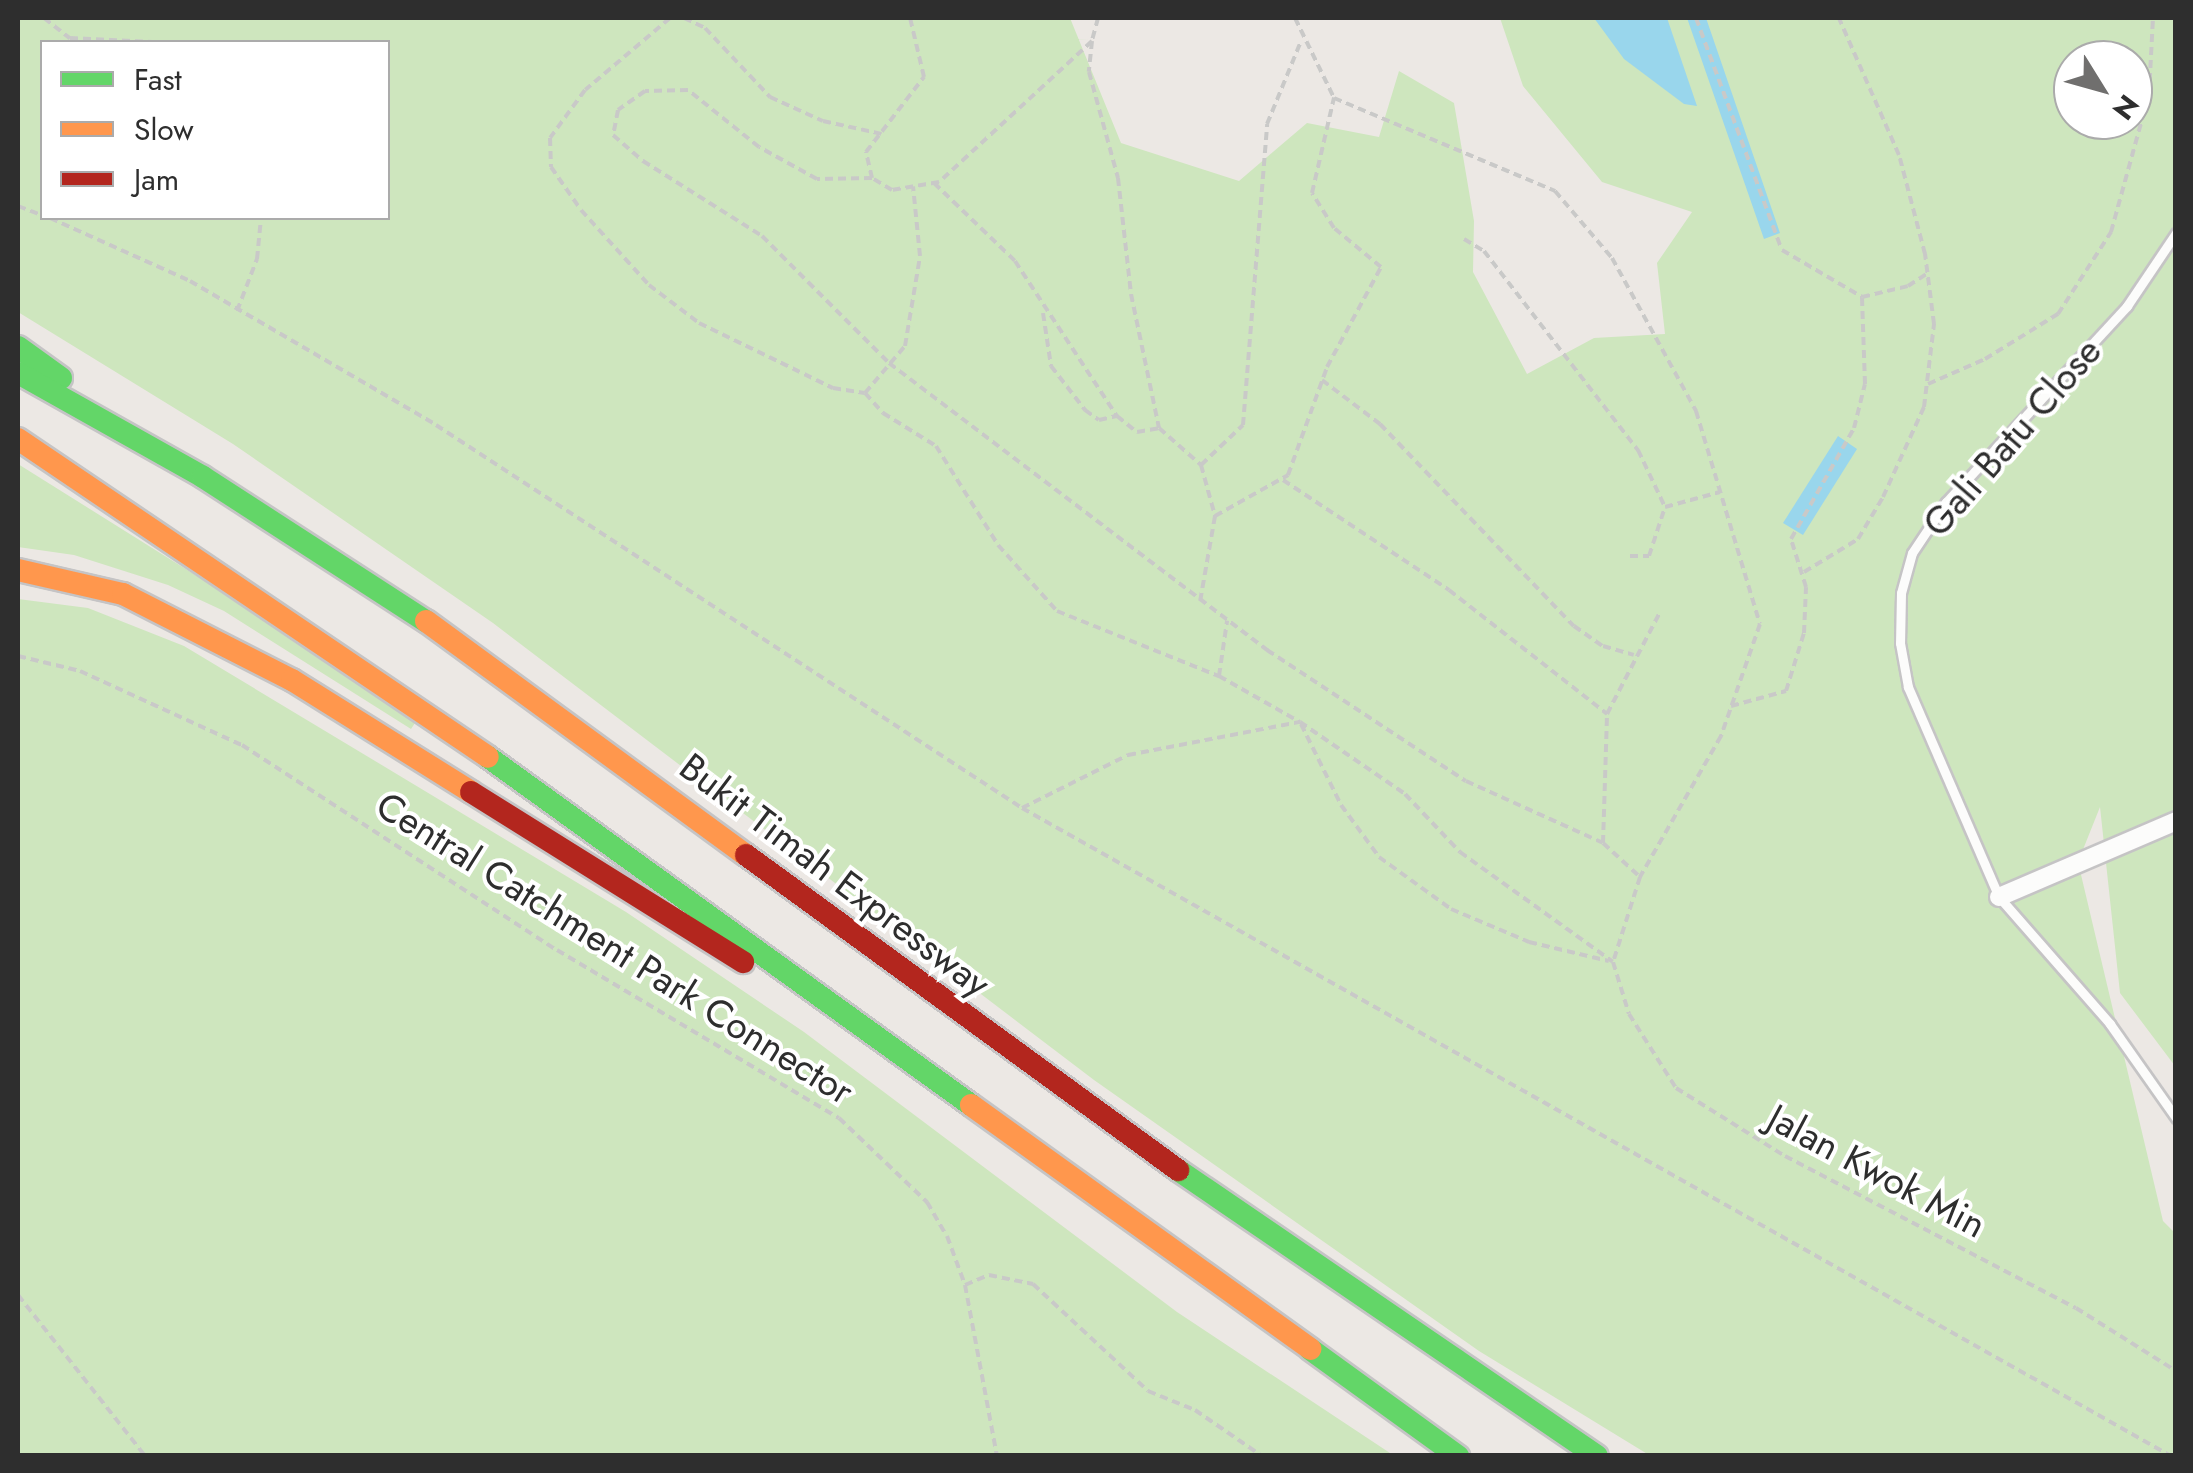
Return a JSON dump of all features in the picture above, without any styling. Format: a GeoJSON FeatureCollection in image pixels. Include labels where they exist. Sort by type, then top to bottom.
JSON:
{"type":"FeatureCollection","features":[{"type":"Feature","properties":{"kind":"highway"},"geometry":{"type":"LineString","coordinates":[[18,348],[203,476]]}},
{"type":"Feature","properties":{"kind":"highway","name":"Bukit Timah Expressway"},"geometry":{"type":"LineString","coordinates":[[18,373],[203,476],[456,641],[1125,1134],[1597,1456]]}},
{"type":"Feature","properties":{"kind":"highway"},"geometry":{"type":"LineString","coordinates":[[18,439],[304,626],[1458,1456]]}},
{"type":"Feature","properties":{"kind":"highway"},"geometry":{"type":"LineString","coordinates":[[18,570],[124,594],[292,680],[723,953],[780,972]]}},
{"type":"Feature","properties":{"kind":"street"},"geometry":{"type":"LineString","coordinates":[[1999,897],[2176,820]]}},
{"type":"Feature","properties":{"kind":"lane","name":"Gali Batu Close"},"geometry":{"type":"LineString","coordinates":[[2176,233],[2127,306],[1946,502],[1912,553],[1905,580],[1900,644],[1908,687],[1999,897],[2110,1024],[2176,1118]]}},
{"type":"Feature","properties":{"kind":"path"},"geometry":{"type":"LineString","coordinates":[[44,18],[70,38],[112,40]]}},
{"type":"Feature","properties":{"kind":"path"},"geometry":{"type":"LineString","coordinates":[[670,18],[585,90],[550,138],[551,166],[581,210],[649,285],[699,323],[833,388],[866,393],[883,413],[936,446],[998,545],[1058,611],[1219,676],[1300,722],[1405,794],[1460,852],[1613,962]]}},
{"type":"Feature","properties":{"kind":"path"},"geometry":{"type":"LineString","coordinates":[[684,18],[705,28],[770,96],[823,121],[882,134]]}},
{"type":"Feature","properties":{"kind":"path"},"geometry":{"type":"LineString","coordinates":[[872,178],[866,152],[924,77],[910,18]]}},
{"type":"Feature","properties":{"kind":"path"},"geometry":{"type":"LineString","coordinates":[[1098,18],[1089,72],[1118,178],[1132,294],[1159,428],[1201,465],[1216,516],[1200,602]]}},
{"type":"Feature","properties":{"kind":"path"},"geometry":{"type":"LineString","coordinates":[[1295,18],[1301,41],[1334,98],[1556,191],[1612,258],[1696,411],[1760,624],[1732,706],[1640,877],[1613,962]]}},
{"type":"Feature","properties":{"kind":"path"},"geometry":{"type":"LineString","coordinates":[[1696,18],[1772,236],[1824,279],[1862,297],[1908,286],[1928,273]]}},
{"type":"Feature","properties":{"kind":"path"},"geometry":{"type":"LineString","coordinates":[[1804,572],[1858,539],[1924,407],[1934,324],[1928,273],[1899,156],[1839,18]]}},
{"type":"Feature","properties":{"kind":"path"},"geometry":{"type":"LineString","coordinates":[[1926,385],[1985,359],[2058,314],[2111,232],[2149,94],[2153,18]]}},
{"type":"Feature","properties":{"kind":"path"},"geometry":{"type":"LineString","coordinates":[[1092,41],[1028,106],[934,183],[892,190],[872,178],[818,179],[758,147],[688,90],[646,90],[618,110],[613,135],[642,161],[762,236],[888,363],[1200,602],[1466,781],[1602,843],[1640,877]]}},
{"type":"Feature","properties":{"kind":"path"},"geometry":{"type":"LineString","coordinates":[[1201,465],[1243,425],[1267,124],[1301,41]]}},
{"type":"Feature","properties":{"kind":"path"},"geometry":{"type":"LineString","coordinates":[[1216,516],[1282,480],[1321,380],[1382,267],[1334,228],[1312,193],[1334,98]]}},
{"type":"Feature","properties":{"kind":"path"},"geometry":{"type":"LineString","coordinates":[[934,183],[1016,261],[1043,310],[1070,337],[1117,416],[1137,432],[1159,428]]}},
{"type":"Feature","properties":{"kind":"path"},"geometry":{"type":"LineString","coordinates":[[866,393],[905,346],[920,256],[913,186]]}},
{"type":"Feature","properties":{"kind":"path"},"geometry":{"type":"LineString","coordinates":[[54,220],[190,282],[436,425],[1022,808],[2171,1456]]}},
{"type":"Feature","properties":{"kind":"path"},"geometry":{"type":"LineString","coordinates":[[236,312],[240,290],[258,259],[261,220]]}},
{"type":"Feature","properties":{"kind":"path"},"geometry":{"type":"LineString","coordinates":[[1464,239],[1484,251],[1638,450],[1665,508],[1649,556],[1630,556]]}},
{"type":"Feature","properties":{"kind":"path"},"geometry":{"type":"LineString","coordinates":[[1732,706],[1786,691],[1804,634],[1804,572],[1791,538],[1854,428],[1865,384],[1862,297]]}},
{"type":"Feature","properties":{"kind":"path"},"geometry":{"type":"LineString","coordinates":[[1043,310],[1051,366],[1085,410],[1099,420],[1117,416]]}},
{"type":"Feature","properties":{"kind":"path"},"geometry":{"type":"LineString","coordinates":[[1321,380],[1380,424],[1574,626],[1603,646],[1634,655]]}},
{"type":"Feature","properties":{"kind":"path"},"geometry":{"type":"LineString","coordinates":[[1282,480],[1449,590],[1607,714]]}},
{"type":"Feature","properties":{"kind":"path"},"geometry":{"type":"LineString","coordinates":[[1665,508],[1720,492]]}},
{"type":"Feature","properties":{"kind":"path"},"geometry":{"type":"LineString","coordinates":[[1602,843],[1607,714],[1634,655],[1660,612]]}},
{"type":"Feature","properties":{"kind":"path"},"geometry":{"type":"LineString","coordinates":[[1219,676],[1227,621]]}},
{"type":"Feature","properties":{"kind":"path","name":"Central Catchment Park Connector"},"geometry":{"type":"LineString","coordinates":[[18,656],[80,672],[242,745],[557,950],[839,1118],[928,1202],[965,1285],[997,1456]]}},
{"type":"Feature","properties":{"kind":"path"},"geometry":{"type":"LineString","coordinates":[[1022,808],[1128,755],[1300,722]]}},
{"type":"Feature","properties":{"kind":"path"},"geometry":{"type":"LineString","coordinates":[[1300,722],[1341,805],[1379,857],[1451,909],[1529,942],[1613,962]]}},
{"type":"Feature","properties":{"kind":"path","name":"Jalan Kwok Min"},"geometry":{"type":"LineString","coordinates":[[1613,962],[1629,1014],[1676,1088],[1785,1156],[2076,1308],[2176,1371]]}},
{"type":"Feature","properties":{"kind":"path"},"geometry":{"type":"LineString","coordinates":[[965,1285],[989,1276],[1033,1284],[1148,1391],[1194,1410],[1262,1456]]}},
{"type":"Feature","properties":{"kind":"path"},"geometry":{"type":"LineString","coordinates":[[18,1295],[145,1456]]}},
{"type":"Feature","properties":{"kind":"green space"},"geometry":{"type":"Polygon","coordinates":[[[18,18],[1070,18],[1121,143],[1239,181],[1307,123],[1379,137],[1399,71],[1454,103],[1474,221],[1473,272],[1527,374],[1594,338],[1665,334],[1657,263],[1692,212],[1602,182],[1523,86],[1500,18],[2175,18],[2175,1066],[2120,993],[2100,807],[2078,862],[2163,1221],[2175,1233],[2175,1455],[1649,1455],[1479,1351],[1094,1080],[493,623],[233,444],[18,312],[18,18]]]}},
{"type":"Feature","properties":{"kind":"green space"},"geometry":{"type":"Polygon","coordinates":[[[18,464],[232,598],[415,723],[411,729],[224,611],[168,585],[74,555],[18,547],[18,464]]]}},
{"type":"Feature","properties":{"kind":"green space"},"geometry":{"type":"Polygon","coordinates":[[[18,599],[88,608],[184,646],[626,912],[804,1032],[1177,1312],[1393,1455],[18,1455],[18,599]]]}},
{"type":"Feature","properties":{"kind":"water"},"geometry":{"type":"Polygon","coordinates":[[[1594,18],[1667,18],[1697,106],[1684,104],[1624,59],[1594,18]]]}},
{"type":"Feature","properties":{"kind":"water"},"geometry":{"type":"Polygon","coordinates":[[[1687,18],[1706,18],[1780,233],[1764,239],[1687,18]]]}},
{"type":"Feature","properties":{"kind":"water"},"geometry":{"type":"Polygon","coordinates":[[[1838,436],[1857,449],[1803,535],[1783,523],[1838,436]]]}},
{"type":"Feature","properties":{"kind":"traffic: fast"},"geometry":{"type":"LineString","coordinates":[[18,347],[61,378]]}},
{"type":"Feature","properties":{"kind":"traffic: fast"},"geometry":{"type":"LineString","coordinates":[[18,373],[203,477],[426,621]]}},
{"type":"Feature","properties":{"kind":"traffic: fast"},"geometry":{"type":"LineString","coordinates":[[488,757],[971,1105]]}},
{"type":"Feature","properties":{"kind":"traffic: fast"},"geometry":{"type":"LineString","coordinates":[[1178,1170],[1597,1456]]}},
{"type":"Feature","properties":{"kind":"traffic: fast"},"geometry":{"type":"LineString","coordinates":[[1310,1349],[1458,1456]]}},
{"type":"Feature","properties":{"kind":"traffic: slow"},"geometry":{"type":"LineString","coordinates":[[18,439],[488,757]]}},
{"type":"Feature","properties":{"kind":"traffic: slow"},"geometry":{"type":"LineString","coordinates":[[18,570],[123,594],[292,680],[471,792]]}},
{"type":"Feature","properties":{"kind":"traffic: slow"},"geometry":{"type":"LineString","coordinates":[[426,621],[746,855]]}},
{"type":"Feature","properties":{"kind":"traffic: slow"},"geometry":{"type":"LineString","coordinates":[[971,1105],[1310,1349]]}},
{"type":"Feature","properties":{"kind":"traffic: jam"},"geometry":{"type":"LineString","coordinates":[[471,792],[743,962]]}},
{"type":"Feature","properties":{"kind":"traffic: jam"},"geometry":{"type":"LineString","coordinates":[[746,855],[1178,1170]]}}]}
